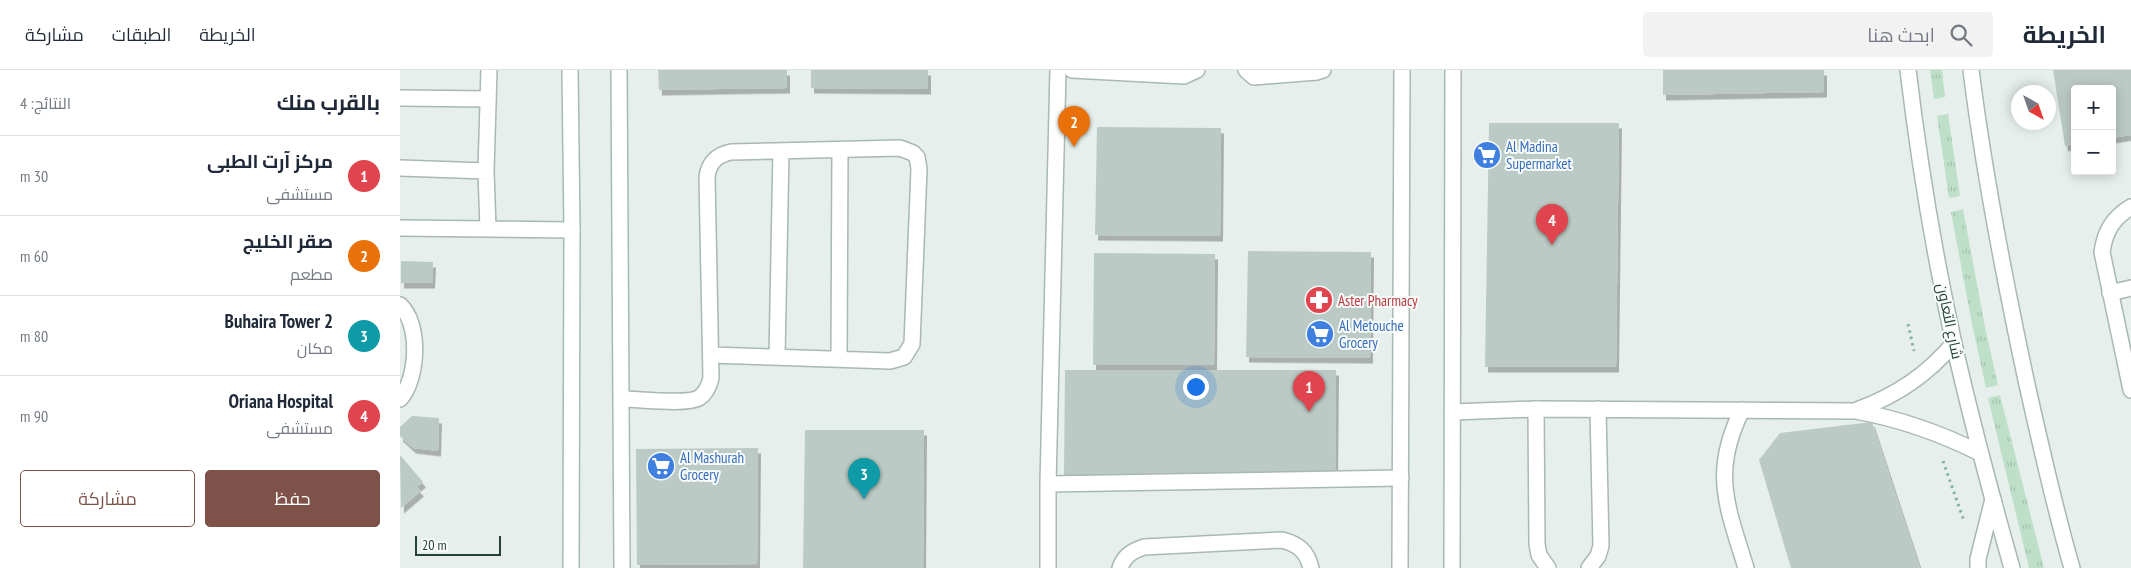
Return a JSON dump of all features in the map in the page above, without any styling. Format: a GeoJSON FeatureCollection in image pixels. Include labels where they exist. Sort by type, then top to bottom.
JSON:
{"type":"FeatureCollection","features":[{"type":"Feature","properties":{"kind":"street"},"geometry":{"type":"LineString","coordinates":[[488,229],[486,171],[489,70]]}},
{"type":"Feature","properties":{"kind":"street"},"geometry":{"type":"LineString","coordinates":[[570,70],[572,230],[571,568]]}},
{"type":"Feature","properties":{"kind":"street"},"geometry":{"type":"LineString","coordinates":[[619,70],[622,568]]}},
{"type":"Feature","properties":{"kind":"street"},"geometry":{"type":"LineString","coordinates":[[1048,568],[1048,484],[1058,70]]}},
{"type":"Feature","properties":{"kind":"street"},"geometry":{"type":"LineString","coordinates":[[1072,70],[1184,76],[1197,70]]}},
{"type":"Feature","properties":{"kind":"street"},"geometry":{"type":"LineString","coordinates":[[1246,70],[1254,77],[1323,70]]}},
{"type":"Feature","properties":{"kind":"street"},"geometry":{"type":"LineString","coordinates":[[1400,568],[1402,70]]}},
{"type":"Feature","properties":{"kind":"street"},"geometry":{"type":"LineString","coordinates":[[1452,568],[1453,70]]}},
{"type":"Feature","properties":{"kind":"street","name":"شارع التعاون"},"geometry":{"type":"LineString","coordinates":[[1908,70],[1931,226],[1954,343],[1980,453],[2012,568]]}},
{"type":"Feature","properties":{"kind":"street"},"geometry":{"type":"LineString","coordinates":[[1971,70],[1992,207],[2014,323],[2038,436],[2072,568]]}},
{"type":"Feature","properties":{"kind":"street"},"geometry":{"type":"LineString","coordinates":[[400,98],[488,99]]}},
{"type":"Feature","properties":{"kind":"street"},"geometry":{"type":"LineString","coordinates":[[622,399],[687,401],[700,397],[706,392],[711,378],[708,170],[711,163],[723,154],[781,151],[907,149],[917,157],[919,169],[912,344],[909,352],[897,360],[839,360],[711,355]]}},
{"type":"Feature","properties":{"kind":"street"},"geometry":{"type":"LineString","coordinates":[[839,360],[840,150]]}},
{"type":"Feature","properties":{"kind":"street"},"geometry":{"type":"LineString","coordinates":[[777,357],[781,151]]}},
{"type":"Feature","properties":{"kind":"street"},"geometry":{"type":"LineString","coordinates":[[400,168],[486,171]]}},
{"type":"Feature","properties":{"kind":"street"},"geometry":{"type":"LineString","coordinates":[[2131,207],[2114,220],[2104,241],[2104,263],[2129,367],[2131,390]]}},
{"type":"Feature","properties":{"kind":"street"},"geometry":{"type":"LineString","coordinates":[[400,228],[572,230]]}},
{"type":"Feature","properties":{"kind":"street"},"geometry":{"type":"LineString","coordinates":[[2110,293],[2131,288]]}},
{"type":"Feature","properties":{"kind":"street"},"geometry":{"type":"LineString","coordinates":[[400,305],[408,314],[412,323],[413,350],[412,377],[409,386],[400,399]]}},
{"type":"Feature","properties":{"kind":"street"},"geometry":{"type":"LineString","coordinates":[[1856,411],[1893,395],[1920,377],[1954,343]]}},
{"type":"Feature","properties":{"kind":"street"},"geometry":{"type":"LineString","coordinates":[[1452,412],[1536,409],[1856,411],[1908,422],[1940,434],[1980,453]]}},
{"type":"Feature","properties":{"kind":"street"},"geometry":{"type":"LineString","coordinates":[[1536,409],[1537,544],[1539,555],[1548,568]]}},
{"type":"Feature","properties":{"kind":"street"},"geometry":{"type":"LineString","coordinates":[[1589,568],[1598,556],[1601,546],[1598,409]]}},
{"type":"Feature","properties":{"kind":"street"},"geometry":{"type":"LineString","coordinates":[[1742,410],[1732,431],[1725,455],[1723,479],[1726,502],[1746,568]]}},
{"type":"Feature","properties":{"kind":"street"},"geometry":{"type":"LineString","coordinates":[[1048,484],[1401,478]]}},
{"type":"Feature","properties":{"kind":"street"},"geometry":{"type":"LineString","coordinates":[[1978,568],[1978,559],[1993,499]]}},
{"type":"Feature","properties":{"kind":"street"},"geometry":{"type":"LineString","coordinates":[[1120,568],[1126,557],[1134,550],[1144,547],[1282,540],[1293,543],[1303,550],[1309,559],[1311,568]]}},
{"type":"Feature","properties":{"kind":"green space"},"geometry":{"type":"Polygon","coordinates":[[[1930,70],[1942,70],[1945,97],[1934,99],[1930,70]]]}},
{"type":"Feature","properties":{"kind":"green space"},"geometry":{"type":"Polygon","coordinates":[[[1948,114],[1960,196],[1949,198],[1937,116],[1948,114]]]}},
{"type":"Feature","properties":{"kind":"green space"},"geometry":{"type":"Polygon","coordinates":[[[1963,209],[1998,385],[1986,388],[1951,212],[1963,209]]]}},
{"type":"Feature","properties":{"kind":"green space"},"geometry":{"type":"Polygon","coordinates":[[[2000,395],[2044,568],[2029,568],[1988,398],[2000,395]]]}},
{"type":"Feature","properties":{"kind":"building"},"geometry":{"type":"Polygon","coordinates":[[[658,70],[787,70],[787,88],[659,90],[658,70]]]}},
{"type":"Feature","properties":{"kind":"building"},"geometry":{"type":"Polygon","coordinates":[[[811,70],[928,70],[928,89],[811,88],[811,70]]]}},
{"type":"Feature","properties":{"kind":"building"},"geometry":{"type":"Polygon","coordinates":[[[1663,70],[1824,70],[1824,92],[1663,95],[1663,70]]]}},
{"type":"Feature","properties":{"kind":"building"},"geometry":{"type":"Polygon","coordinates":[[[2053,70],[2131,70],[2131,135],[2116,137],[2116,85],[2071,85],[2071,145],[2065,146],[2053,70]]]}},
{"type":"Feature","properties":{"kind":"building"},"geometry":{"type":"Polygon","coordinates":[[[1489,123],[1619,123],[1616,367],[1485,367],[1489,123]]]}},
{"type":"Feature","properties":{"kind":"building"},"geometry":{"type":"Polygon","coordinates":[[[1097,127],[1221,128],[1220,236],[1095,235],[1097,127]]]}},
{"type":"Feature","properties":{"kind":"building"},"geometry":{"type":"Polygon","coordinates":[[[1248,251],[1371,252],[1370,358],[1246,357],[1248,251]]]}},
{"type":"Feature","properties":{"kind":"building"},"geometry":{"type":"Polygon","coordinates":[[[1094,253],[1215,254],[1214,365],[1093,365],[1094,253]]]}},
{"type":"Feature","properties":{"kind":"building"},"geometry":{"type":"Polygon","coordinates":[[[401,261],[433,262],[432,283],[401,283],[401,261]]]}},
{"type":"Feature","properties":{"kind":"building"},"geometry":{"type":"Polygon","coordinates":[[[1065,370],[1336,370],[1335,476],[1064,476],[1065,370]]]}},
{"type":"Feature","properties":{"kind":"building"},"geometry":{"type":"Polygon","coordinates":[[[412,416],[439,418],[438,451],[413,448],[400,436],[400,427],[412,416]]]}},
{"type":"Feature","properties":{"kind":"building"},"geometry":{"type":"Polygon","coordinates":[[[1872,422],[1920,568],[1791,568],[1759,460],[1780,433],[1872,422]]]}},
{"type":"Feature","properties":{"kind":"building"},"geometry":{"type":"Polygon","coordinates":[[[805,430],[924,430],[923,568],[803,568],[805,430]]]}},
{"type":"Feature","properties":{"kind":"building"},"geometry":{"type":"Polygon","coordinates":[[[758,448],[757,564],[637,565],[636,449],[758,448]]]}},
{"type":"Feature","properties":{"kind":"building"},"geometry":{"type":"Polygon","coordinates":[[[400,455],[423,482],[417,487],[421,491],[401,508],[400,455]]]}},
{"type":"Feature","properties":{"kind":"place","name":"صقر الخليج"},"geometry":{"type":"Point","coordinates":[1074,147]}},
{"type":"Feature","properties":{"kind":"place","name":"Al Madina Supermarket"},"geometry":{"type":"Point","coordinates":[1487,155]}},
{"type":"Feature","properties":{"kind":"place","name":"Oriana Hospital"},"geometry":{"type":"Point","coordinates":[1552,245]}},
{"type":"Feature","properties":{"kind":"place","name":"Aster Pharmacy"},"geometry":{"type":"Point","coordinates":[1319,300]}},
{"type":"Feature","properties":{"kind":"place","name":"Al Metouche Grocery"},"geometry":{"type":"Point","coordinates":[1320,334]}},
{"type":"Feature","properties":{"kind":"place","name":"مرکز آرت الطبی"},"geometry":{"type":"Point","coordinates":[1309,412]}},
{"type":"Feature","properties":{"kind":"place","name":"Al Mashurah Grocery"},"geometry":{"type":"Point","coordinates":[661,466]}},
{"type":"Feature","properties":{"kind":"place","name":"Buhaira Tower 2"},"geometry":{"type":"Point","coordinates":[864,499]}}]}
